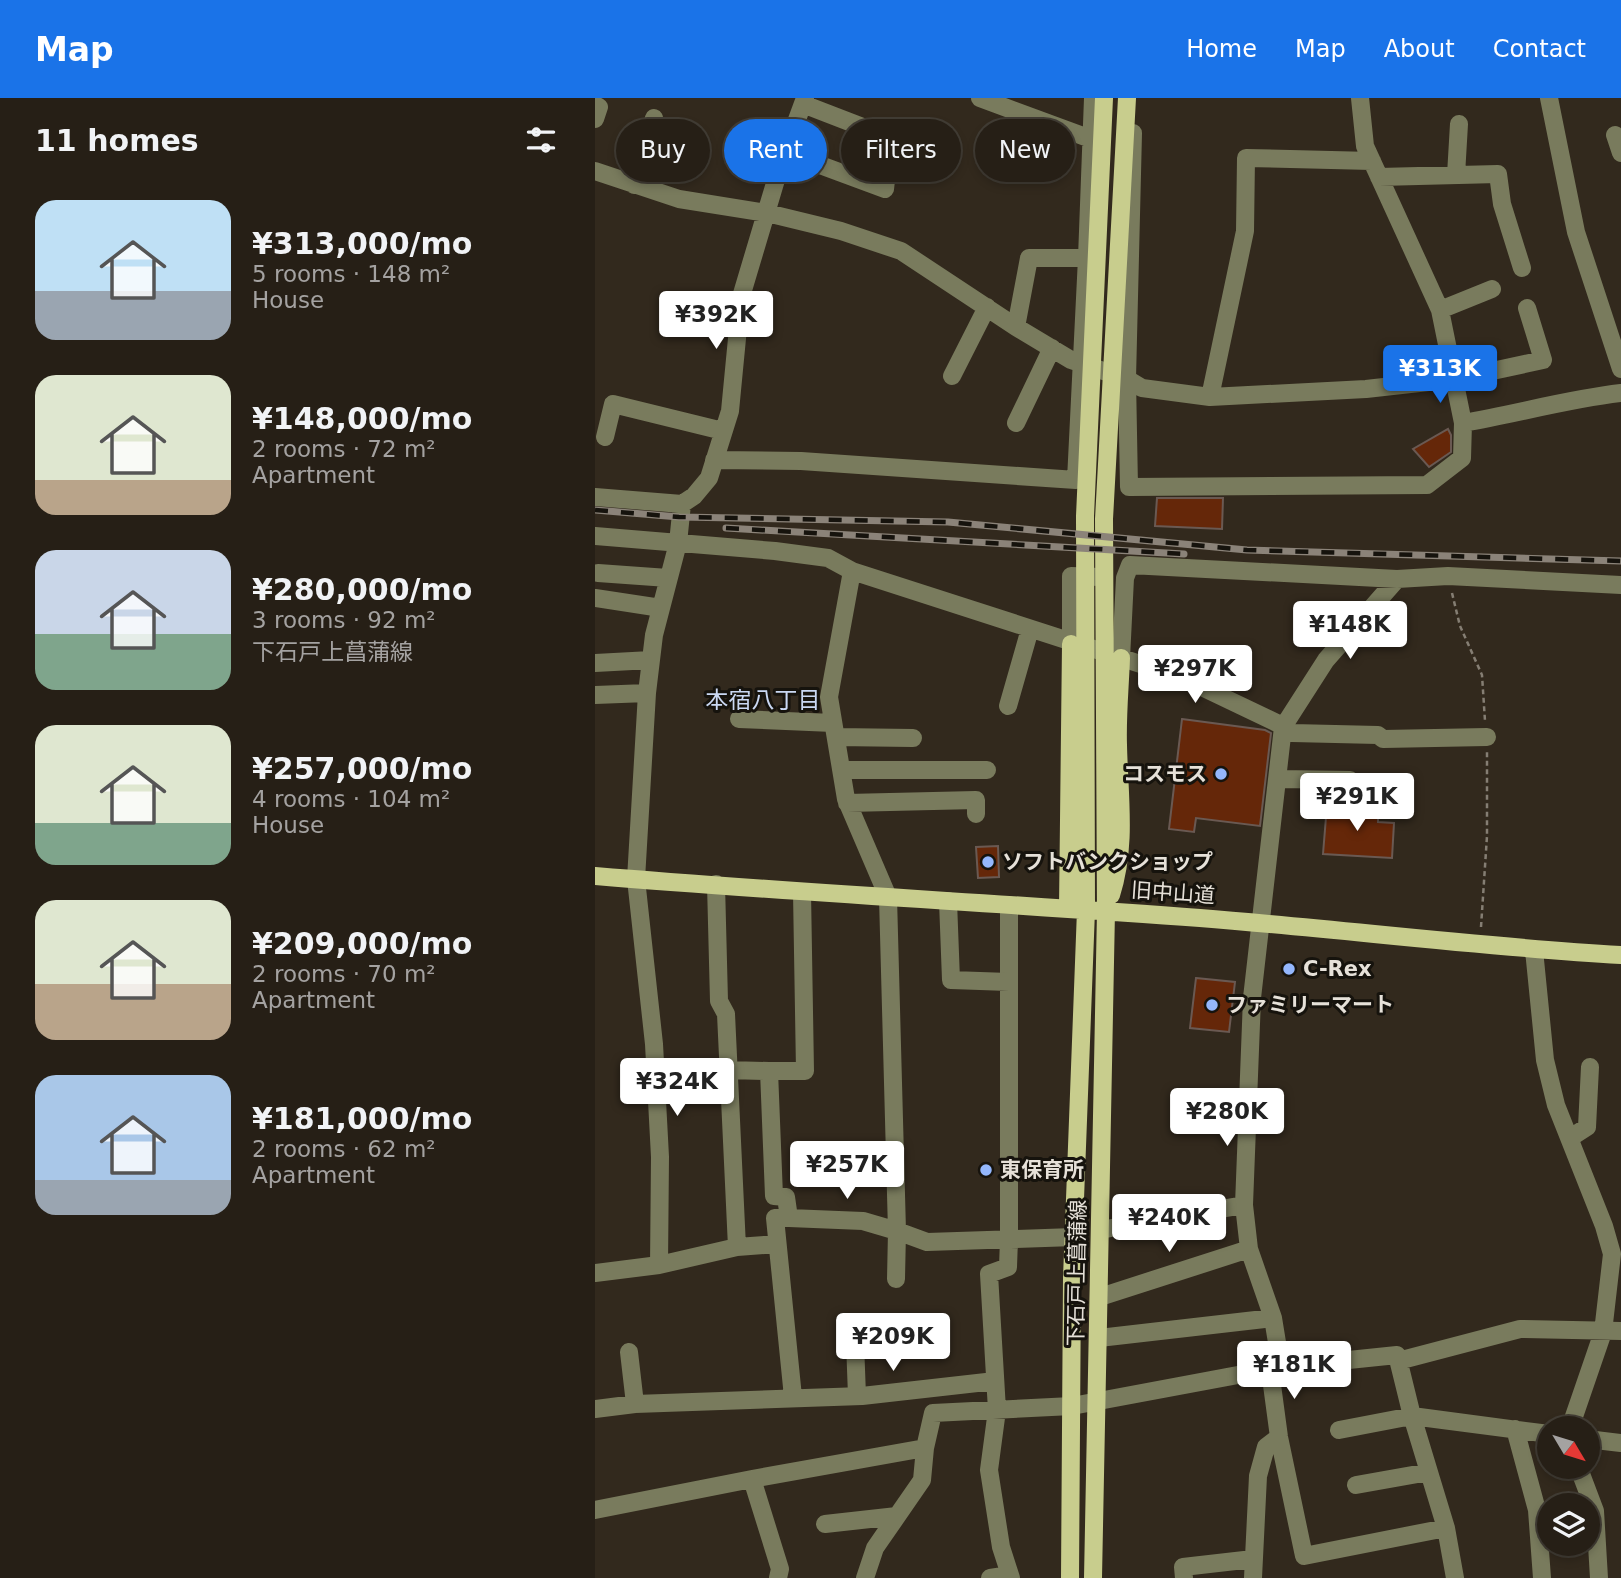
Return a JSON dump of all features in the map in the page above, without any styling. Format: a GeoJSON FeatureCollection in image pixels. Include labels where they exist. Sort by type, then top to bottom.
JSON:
{"type":"FeatureCollection","features":[{"type":"Feature","properties":{"kind":"main road","name":"下石戸上菖蒲線"},"geometry":{"type":"LineString","coordinates":[[1094,1578],[1106,911],[1104,519],[1127,98]]}},
{"type":"Feature","properties":{"kind":"main road","name":"下石戸上菖蒲線"},"geometry":{"type":"LineString","coordinates":[[1070,1578],[1077,909],[1086,886],[1084,516],[1094,99]]}},
{"type":"Feature","properties":{"kind":"main road"},"geometry":{"type":"LineString","coordinates":[[1071,643],[1077,909]]}},
{"type":"Feature","properties":{"kind":"main road"},"geometry":{"type":"LineString","coordinates":[[1106,911],[1118,872],[1122,815],[1118,744],[1121,659]]}},
{"type":"Feature","properties":{"kind":"main road","name":"旧中山道"},"geometry":{"type":"LineString","coordinates":[[595,876],[1106,911],[1261,923],[1534,950],[1621,955]]}},
{"type":"Feature","properties":{"kind":"street"},"geometry":{"type":"LineString","coordinates":[[979,98],[1091,139]]}},
{"type":"Feature","properties":{"kind":"street"},"geometry":{"type":"LineString","coordinates":[[1134,98],[1128,379],[1129,487],[1427,485],[1462,458],[1463,423],[1440,310],[1365,146],[1360,98]]}},
{"type":"Feature","properties":{"kind":"street"},"geometry":{"type":"LineString","coordinates":[[1549,98],[1576,232],[1621,369]]}},
{"type":"Feature","properties":{"kind":"street"},"geometry":{"type":"LineString","coordinates":[[714,460],[801,461],[1076,480],[1094,99]]}},
{"type":"Feature","properties":{"kind":"street"},"geometry":{"type":"LineString","coordinates":[[797,119],[804,101],[891,138],[885,189],[827,168]]}},
{"type":"Feature","properties":{"kind":"street"},"geometry":{"type":"LineString","coordinates":[[595,106],[599,107],[595,119]]}},
{"type":"Feature","properties":{"kind":"street"},"geometry":{"type":"LineString","coordinates":[[634,184],[654,118]]}},
{"type":"Feature","properties":{"kind":"street"},"geometry":{"type":"LineString","coordinates":[[1456,175],[1459,124]]}},
{"type":"Feature","properties":{"kind":"street"},"geometry":{"type":"LineString","coordinates":[[1615,135],[1621,153]]}},
{"type":"Feature","properties":{"kind":"street"},"geometry":{"type":"LineString","coordinates":[[1210,397],[1245,231],[1246,158],[1456,175],[1497,174],[1502,205],[1522,268]]}},
{"type":"Feature","properties":{"kind":"street"},"geometry":{"type":"LineString","coordinates":[[595,171],[680,199],[767,213],[841,231],[901,251],[1052,348],[1083,364],[1128,379],[1142,388],[1210,397],[1366,389],[1455,379],[1543,360],[1527,308]]}},
{"type":"Feature","properties":{"kind":"street"},"geometry":{"type":"LineString","coordinates":[[595,497],[682,504],[694,496],[709,478],[730,411],[741,297],[776,182]]}},
{"type":"Feature","properties":{"kind":"street"},"geometry":{"type":"LineString","coordinates":[[1016,327],[1029,258],[1087,258]]}},
{"type":"Feature","properties":{"kind":"street"},"geometry":{"type":"LineString","coordinates":[[1440,310],[1492,289]]}},
{"type":"Feature","properties":{"kind":"street"},"geometry":{"type":"LineString","coordinates":[[952,376],[987,307]]}},
{"type":"Feature","properties":{"kind":"street"},"geometry":{"type":"LineString","coordinates":[[1016,423],[1052,348]]}},
{"type":"Feature","properties":{"kind":"street"},"geometry":{"type":"LineString","coordinates":[[1463,423],[1584,397],[1621,393]]}},
{"type":"Feature","properties":{"kind":"street"},"geometry":{"type":"LineString","coordinates":[[605,437],[613,404],[723,431]]}},
{"type":"Feature","properties":{"kind":"street"},"geometry":{"type":"LineString","coordinates":[[659,1265],[660,1157],[654,1044],[636,879],[651,660],[678,543],[682,504]]}},
{"type":"Feature","properties":{"kind":"street"},"geometry":{"type":"LineString","coordinates":[[595,536],[828,558],[852,571],[1189,681],[1292,733],[1378,735],[1383,739],[1487,737]]}},
{"type":"Feature","properties":{"kind":"street"},"geometry":{"type":"LineString","coordinates":[[1121,659],[1125,578],[1131,565],[1397,579],[1448,576],[1621,585]]}},
{"type":"Feature","properties":{"kind":"street"},"geometry":{"type":"LineString","coordinates":[[852,571],[829,696],[847,803],[888,897],[896,1279]]}},
{"type":"Feature","properties":{"kind":"street"},"geometry":{"type":"LineString","coordinates":[[598,573],[668,578]]}},
{"type":"Feature","properties":{"kind":"street"},"geometry":{"type":"LineString","coordinates":[[1071,643],[1071,576],[1125,578]]}},
{"type":"Feature","properties":{"kind":"street"},"geometry":{"type":"LineString","coordinates":[[1397,579],[1326,660],[1283,727],[1252,998],[1244,1205],[1249,1249],[1273,1318],[1279,1437],[1304,1556],[1446,1528]]}},
{"type":"Feature","properties":{"kind":"street"},"geometry":{"type":"LineString","coordinates":[[595,598],[661,608]]}},
{"type":"Feature","properties":{"kind":"street"},"geometry":{"type":"LineString","coordinates":[[1008,706],[1030,629]]}},
{"type":"Feature","properties":{"kind":"street"},"geometry":{"type":"LineString","coordinates":[[595,663],[651,660]]}},
{"type":"Feature","properties":{"kind":"street"},"geometry":{"type":"LineString","coordinates":[[595,695],[647,693]]}},
{"type":"Feature","properties":{"kind":"street"},"geometry":{"type":"LineString","coordinates":[[739,719],[913,738]]}},
{"type":"Feature","properties":{"kind":"street"},"geometry":{"type":"LineString","coordinates":[[841,769],[986,770]]}},
{"type":"Feature","properties":{"kind":"street"},"geometry":{"type":"LineString","coordinates":[[1278,779],[1350,780]]}},
{"type":"Feature","properties":{"kind":"street"},"geometry":{"type":"LineString","coordinates":[[847,803],[976,800],[976,814]]}},
{"type":"Feature","properties":{"kind":"street"},"geometry":{"type":"LineString","coordinates":[[716,884],[719,1001],[726,1014],[737,1247]]}},
{"type":"Feature","properties":{"kind":"street"},"geometry":{"type":"LineString","coordinates":[[727,1070],[806,1071],[802,892]]}},
{"type":"Feature","properties":{"kind":"street"},"geometry":{"type":"LineString","coordinates":[[948,901],[951,980],[1009,982]]}},
{"type":"Feature","properties":{"kind":"street"},"geometry":{"type":"LineString","coordinates":[[990,1578],[1011,1576],[1001,1548],[989,1469],[997,1410],[989,1274],[1008,1267],[1009,1239],[1009,905]]}},
{"type":"Feature","properties":{"kind":"street"},"geometry":{"type":"LineString","coordinates":[[1534,950],[1545,1060],[1556,1105],[1604,1226],[1612,1254],[1612,1332],[1575,1416]]}},
{"type":"Feature","properties":{"kind":"street"},"geometry":{"type":"LineString","coordinates":[[1570,1138],[1587,1127],[1590,1067]]}},
{"type":"Feature","properties":{"kind":"street"},"geometry":{"type":"LineString","coordinates":[[768,1071],[774,1196],[786,1197],[789,1218]]}},
{"type":"Feature","properties":{"kind":"street"},"geometry":{"type":"LineString","coordinates":[[1100,1230],[1244,1205]]}},
{"type":"Feature","properties":{"kind":"street"},"geometry":{"type":"LineString","coordinates":[[793,1397],[775,1219],[863,1222],[927,1242],[1074,1237]]}},
{"type":"Feature","properties":{"kind":"street"},"geometry":{"type":"LineString","coordinates":[[595,1273],[659,1265],[737,1247],[777,1244]]}},
{"type":"Feature","properties":{"kind":"street"},"geometry":{"type":"LineString","coordinates":[[1100,1297],[1249,1249]]}},
{"type":"Feature","properties":{"kind":"street"},"geometry":{"type":"LineString","coordinates":[[1099,1338],[1273,1318]]}},
{"type":"Feature","properties":{"kind":"street"},"geometry":{"type":"LineString","coordinates":[[1398,1361],[1520,1329],[1612,1332]]}},
{"type":"Feature","properties":{"kind":"street"},"geometry":{"type":"LineString","coordinates":[[855,1342],[857,1396]]}},
{"type":"Feature","properties":{"kind":"street"},"geometry":{"type":"LineString","coordinates":[[629,1352],[635,1404]]}},
{"type":"Feature","properties":{"kind":"street"},"geometry":{"type":"LineString","coordinates":[[865,1578],[875,1548],[922,1480],[933,1413],[1072,1406],[1275,1368],[1397,1355],[1412,1416],[1446,1528],[1455,1578]]}},
{"type":"Feature","properties":{"kind":"street"},"geometry":{"type":"LineString","coordinates":[[595,1409],[635,1404],[857,1396],[995,1381]]}},
{"type":"Feature","properties":{"kind":"street"},"geometry":{"type":"LineString","coordinates":[[1339,1430],[1412,1416],[1537,1432]]}},
{"type":"Feature","properties":{"kind":"street"},"geometry":{"type":"LineString","coordinates":[[1515,1429],[1537,1510],[1542,1578]]}},
{"type":"Feature","properties":{"kind":"street"},"geometry":{"type":"LineString","coordinates":[[1253,1578],[1258,1476],[1266,1447],[1279,1437]]}},
{"type":"Feature","properties":{"kind":"street"},"geometry":{"type":"LineString","coordinates":[[1600,1441],[1621,1443]]}},
{"type":"Feature","properties":{"kind":"street"},"geometry":{"type":"LineString","coordinates":[[595,1510],[926,1448]]}},
{"type":"Feature","properties":{"kind":"street"},"geometry":{"type":"LineString","coordinates":[[1356,1485],[1429,1472]]}},
{"type":"Feature","properties":{"kind":"street"},"geometry":{"type":"LineString","coordinates":[[752,1479],[780,1569],[778,1578]]}},
{"type":"Feature","properties":{"kind":"street"},"geometry":{"type":"LineString","coordinates":[[1583,1479],[1595,1511],[1599,1578]]}},
{"type":"Feature","properties":{"kind":"street"},"geometry":{"type":"LineString","coordinates":[[825,1524],[897,1516]]}},
{"type":"Feature","properties":{"kind":"street"},"geometry":{"type":"LineString","coordinates":[[1184,1578],[1183,1567],[1252,1559]]}},
{"type":"Feature","properties":{"kind":"path"},"geometry":{"type":"LineString","coordinates":[[1448,576],[1459,626],[1482,675],[1487,737],[1487,836],[1480,944]]}},
{"type":"Feature","properties":{"kind":"building"},"geometry":{"type":"Polygon","coordinates":[[[1448,429],[1451,435],[1451,452],[1429,467],[1413,449],[1448,429]]]}},
{"type":"Feature","properties":{"kind":"building"},"geometry":{"type":"Polygon","coordinates":[[[1157,498],[1223,498],[1222,529],[1155,526],[1157,498]]]}},
{"type":"Feature","properties":{"kind":"building","name":"コスモス"},"geometry":{"type":"Polygon","coordinates":[[[1182,719],[1271,733],[1260,826],[1196,818],[1194,832],[1169,829],[1182,719]]]}},
{"type":"Feature","properties":{"kind":"building"},"geometry":{"type":"Polygon","coordinates":[[[1327,805],[1378,808],[1378,822],[1394,823],[1392,858],[1323,854],[1327,805]]]}},
{"type":"Feature","properties":{"kind":"building","name":"ソフトバンクショップ"},"geometry":{"type":"Polygon","coordinates":[[[998,846],[999,877],[978,878],[976,847],[998,846]]]}},
{"type":"Feature","properties":{"kind":"building","name":"ファミリーマート"},"geometry":{"type":"Polygon","coordinates":[[[1196,978],[1235,982],[1229,1032],[1190,1028],[1196,978]]]}},
{"type":"Feature","properties":{"kind":"railway"},"geometry":{"type":"LineString","coordinates":[[595,510],[679,517],[948,522],[1247,550],[1621,561]]}},
{"type":"Feature","properties":{"kind":"railway"},"geometry":{"type":"LineString","coordinates":[[726,528],[1184,554]]}},
{"type":"Feature","properties":{"kind":"place","name":"コスモス"},"geometry":{"type":"Point","coordinates":[1221,774]}},
{"type":"Feature","properties":{"kind":"place","name":"ソフトバンクショップ"},"geometry":{"type":"Point","coordinates":[988,862]}},
{"type":"Feature","properties":{"kind":"place","name":"C-Rex"},"geometry":{"type":"Point","coordinates":[1289,969]}},
{"type":"Feature","properties":{"kind":"place","name":"ファミリーマート"},"geometry":{"type":"Point","coordinates":[1212,1005]}},
{"type":"Feature","properties":{"kind":"place","name":"東保育所"},"geometry":{"type":"Point","coordinates":[986,1170]}},
{"type":"Feature","properties":{"kind":"district","name":"本宿八丁目"},"geometry":{"type":"Point","coordinates":[763,700]}}]}
